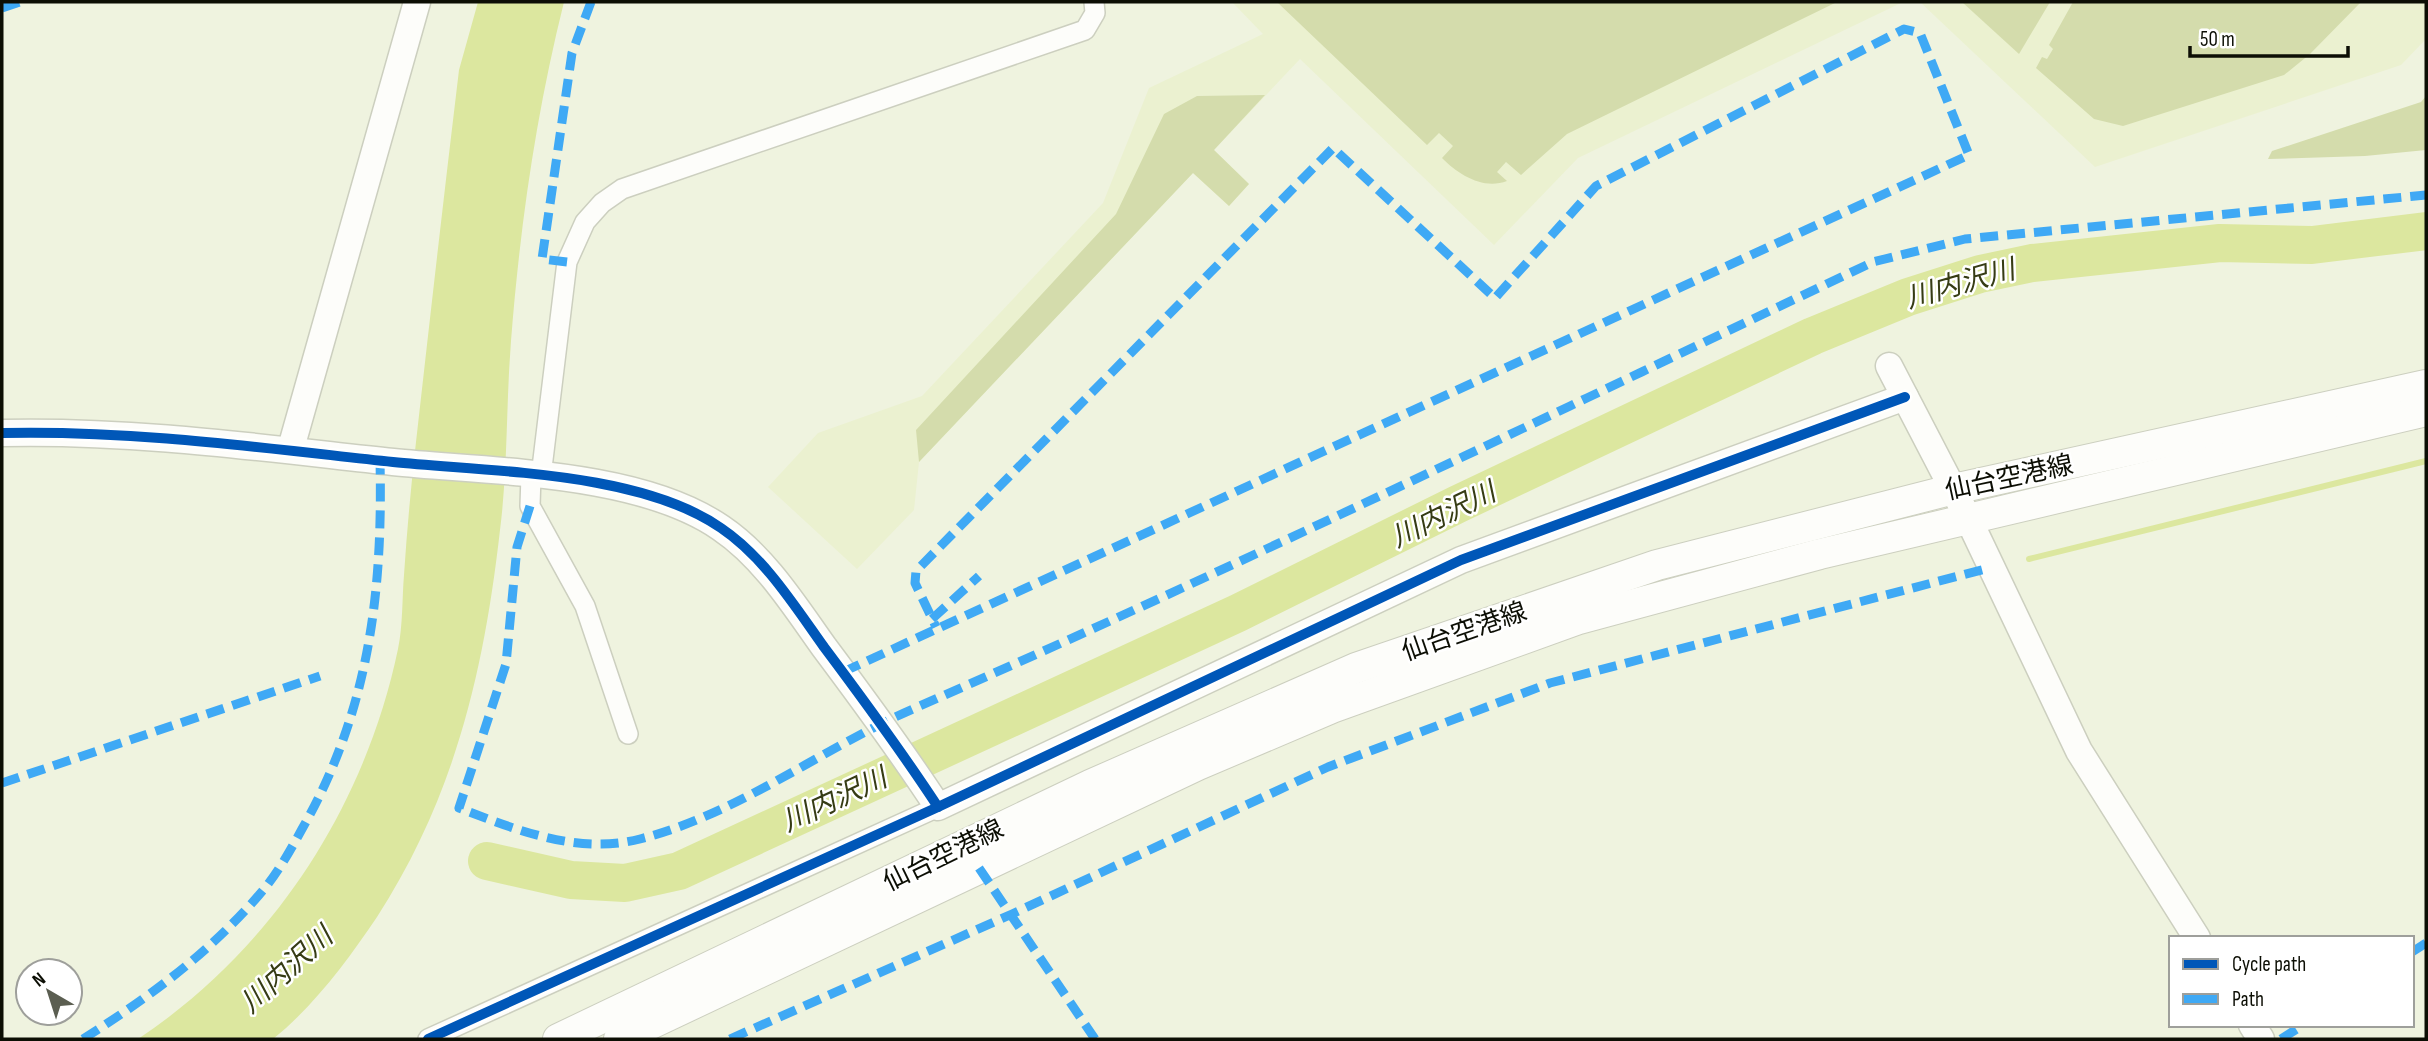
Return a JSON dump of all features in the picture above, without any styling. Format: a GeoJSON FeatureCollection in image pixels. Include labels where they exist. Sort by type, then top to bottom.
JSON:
{"type":"FeatureCollection","features":[{"type":"Feature","properties":{"kind":"main road","name":"仙台空港線"},"geometry":{"type":"LineString","coordinates":[[558,1039],[1090,785],[1356,668],[1657,565],[1954,489],[2426,385]]}},
{"type":"Feature","properties":{"kind":"main road","name":"仙台空港線"},"geometry":{"type":"LineString","coordinates":[[620,1039],[1067,826],[1332,708],[1579,619],[1820,554],[2426,411]]}},
{"type":"Feature","properties":{"kind":"street"},"geometry":{"type":"LineString","coordinates":[[291,448],[417,2]]}},
{"type":"Feature","properties":{"kind":"street"},"geometry":{"type":"LineString","coordinates":[[628,734],[585,606],[530,506],[531,475],[567,262],[585,222],[602,203],[622,189],[1085,30],[1095,13],[1094,2]]}},
{"type":"Feature","properties":{"kind":"street"},"geometry":{"type":"LineString","coordinates":[[1889,366],[1954,489],[2079,751],[2196,936]]}},
{"type":"Feature","properties":{"kind":"street"},"geometry":{"type":"LineString","coordinates":[[428,1039],[933,800],[1461,560],[1905,397]]}},
{"type":"Feature","properties":{"kind":"street"},"geometry":{"type":"LineString","coordinates":[[2,433],[65,431],[291,448],[531,475],[639,492],[680,506],[721,528],[769,573],[933,800]]}},
{"type":"Feature","properties":{"kind":"shaded area"},"geometry":{"type":"Polygon","coordinates":[[[1232,2],[1903,2],[1578,158],[1494,245],[1300,59],[1214,150],[1249,184],[1229,206],[1193,173],[919,462],[914,510],[857,569],[768,487],[818,433],[922,396],[1103,203],[1149,88],[1263,34],[1232,2]]]}},
{"type":"Feature","properties":{"kind":"shaded area"},"geometry":{"type":"Polygon","coordinates":[[[1277,2],[1837,2],[1567,134],[1521,175],[1506,162],[1497,172],[1507,181],[1489,184],[1464,175],[1442,158],[1453,146],[1439,133],[1427,145],[1277,2]]]}},
{"type":"Feature","properties":{"kind":"shaded area"},"geometry":{"type":"Polygon","coordinates":[[[1920,2],[2426,2],[2426,39],[2401,65],[2095,167],[1920,2]]]}},
{"type":"Feature","properties":{"kind":"shaded area"},"geometry":{"type":"Polygon","coordinates":[[[1962,2],[2050,2],[2019,54],[1962,2]]]}},
{"type":"Feature","properties":{"kind":"shaded area"},"geometry":{"type":"Polygon","coordinates":[[[2073,2],[2361,2],[2310,54],[2284,75],[2123,126],[2094,119],[2036,68],[2042,57],[2047,59],[2053,49],[2049,45],[2073,2]]]}},
{"type":"Feature","properties":{"kind":"shaded area"},"geometry":{"type":"Polygon","coordinates":[[[1265,95],[1214,150],[1249,184],[1229,206],[1193,173],[919,462],[916,430],[1116,214],[1164,114],[1197,96],[1265,95]]]}},
{"type":"Feature","properties":{"kind":"shaded area"},"geometry":{"type":"Polygon","coordinates":[[[2426,96],[2426,150],[2365,156],[2268,159],[2272,151],[2421,102],[2426,96]]]}},
{"type":"Feature","properties":{"kind":"water"},"geometry":{"type":"Polygon","coordinates":[[[478,2],[564,2],[530,170],[509,365],[503,506],[485,633],[462,731],[427,825],[377,917],[342,966],[288,1026],[273,1039],[138,1039],[186,1003],[231,963],[270,918],[306,870],[337,818],[362,764],[383,707],[401,631],[412,475],[459,70],[478,2]]]}},
{"type":"Feature","properties":{"kind":"waterway","name":"川内沢川"},"geometry":{"type":"LineString","coordinates":[[487,861],[571,880],[625,883],[679,871],[1238,613],[1458,504],[1813,336],[1908,297],[1980,274],[2032,263],[2220,243],[2312,245],[2426,231]]}},
{"type":"Feature","properties":{"kind":"waterway"},"geometry":{"type":"LineString","coordinates":[[2029,559],[2426,461]]}},
{"type":"Feature","properties":{"kind":"marked path"},"geometry":{"type":"LineString","coordinates":[[2,8],[20,2]]}},
{"type":"Feature","properties":{"kind":"marked path"},"geometry":{"type":"LineString","coordinates":[[567,262],[542,259],[572,53],[591,2]]}},
{"type":"Feature","properties":{"kind":"marked path"},"geometry":{"type":"LineString","coordinates":[[843,672],[1969,155],[1920,33],[1904,29],[1596,186],[1495,298],[1333,148],[916,571],[915,583],[936,627]]}},
{"type":"Feature","properties":{"kind":"marked path"},"geometry":{"type":"LineString","coordinates":[[530,506],[517,547],[506,664],[459,808],[548,838],[593,844],[617,843],[676,828],[711,814],[879,725],[1275,545],[1873,262],[1965,239],[2426,195]]}},
{"type":"Feature","properties":{"kind":"marked path"},"geometry":{"type":"LineString","coordinates":[[83,1039],[154,991],[219,937],[265,888],[302,829],[325,785],[343,740],[367,650],[378,557],[380,460]]}},
{"type":"Feature","properties":{"kind":"marked path"},"geometry":{"type":"LineString","coordinates":[[730,1039],[1012,914],[1328,767],[1550,683],[1989,568]]}},
{"type":"Feature","properties":{"kind":"marked path"},"geometry":{"type":"LineString","coordinates":[[932,619],[979,576]]}},
{"type":"Feature","properties":{"kind":"marked path"},"geometry":{"type":"LineString","coordinates":[[2,783],[320,676]]}},
{"type":"Feature","properties":{"kind":"marked path"},"geometry":{"type":"LineString","coordinates":[[979,868],[1095,1039]]}},
{"type":"Feature","properties":{"kind":"marked path"},"geometry":{"type":"LineString","coordinates":[[2414,951],[2426,943]]}},
{"type":"Feature","properties":{"kind":"marked path"},"geometry":{"type":"LineString","coordinates":[[2281,1039],[2300,1027]]}},
{"type":"Feature","properties":{"kind":"cycle path"},"geometry":{"type":"LineString","coordinates":[[428,1039],[938,807],[1461,560],[1905,397]]}},
{"type":"Feature","properties":{"kind":"cycle path"},"geometry":{"type":"LineString","coordinates":[[2,433],[149,437],[518,472],[607,485],[649,495],[687,509],[721,528],[765,567],[938,807]]}}]}
